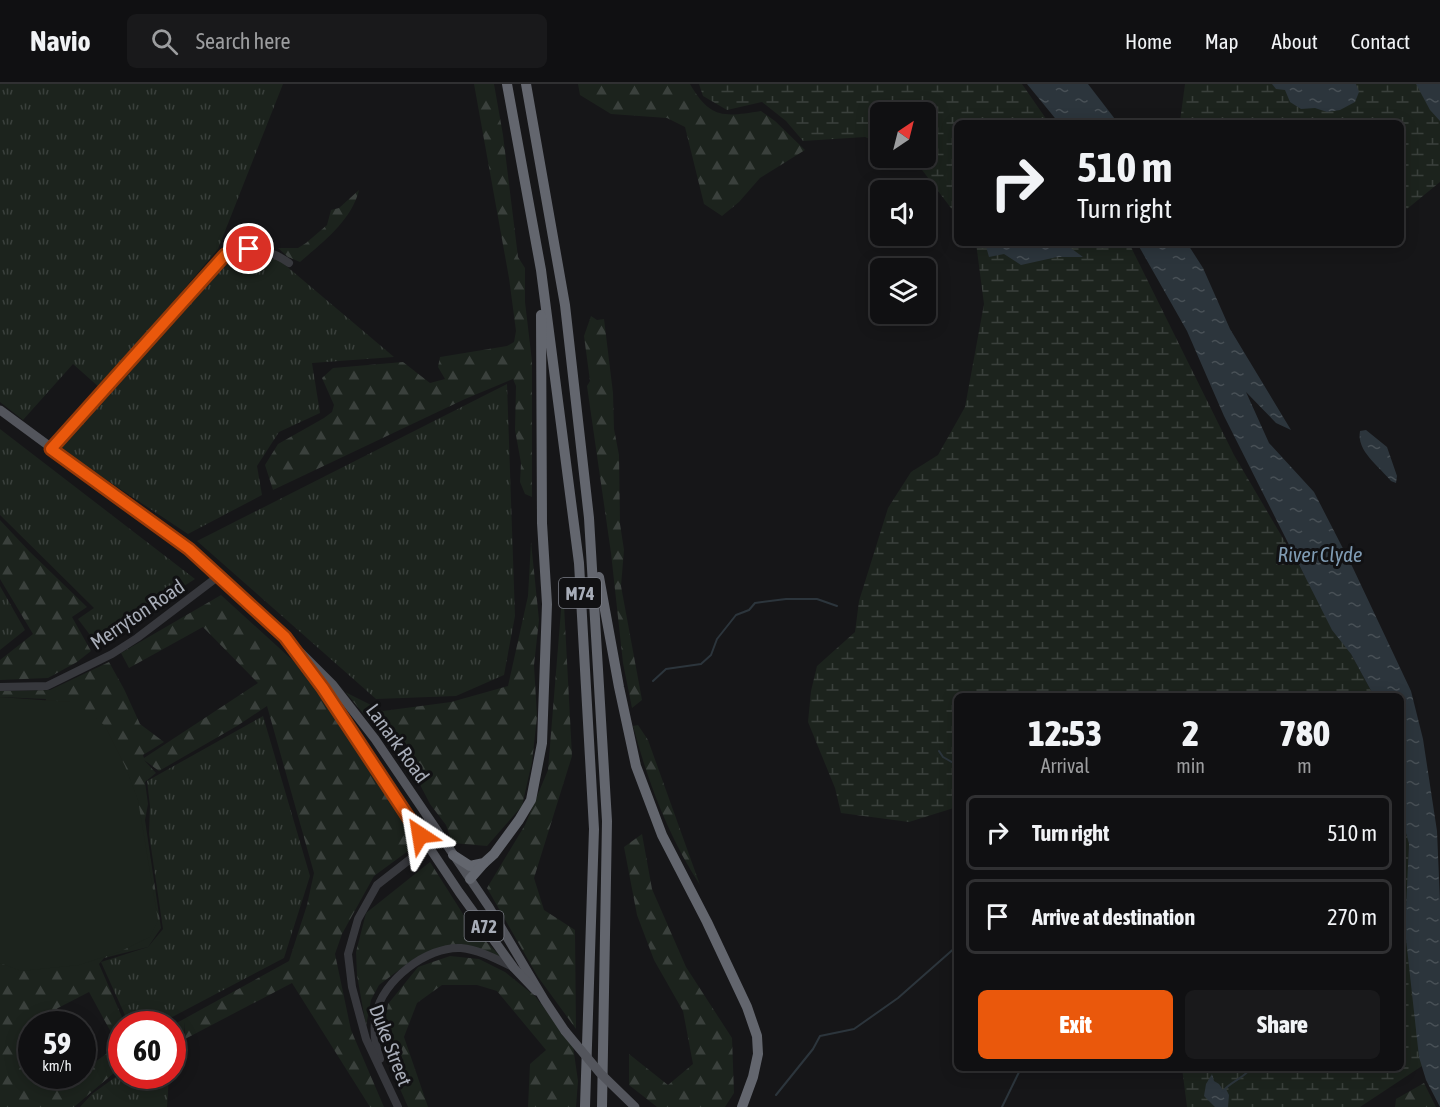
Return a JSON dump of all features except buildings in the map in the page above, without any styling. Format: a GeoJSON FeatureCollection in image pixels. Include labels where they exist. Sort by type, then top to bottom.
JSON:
{"type":"FeatureCollection","features":[{"type":"Feature","properties":{"kind":"highway","name":"M74"},"geometry":{"type":"LineString","coordinates":[[507,84],[541,270],[579,563],[594,830],[585,1107]]}},
{"type":"Feature","properties":{"kind":"highway","name":"M74"},"geometry":{"type":"LineString","coordinates":[[526,84],[566,305],[590,533],[607,821],[602,1107]]}},
{"type":"Feature","properties":{"kind":"highway","name":"M74"},"geometry":{"type":"LineString","coordinates":[[470,879],[513,830],[531,800],[542,743],[547,604],[542,523],[541,270]]}},
{"type":"Feature","properties":{"kind":"highway","name":"M74"},"geometry":{"type":"LineString","coordinates":[[590,533],[636,766],[662,835],[707,922],[747,1007],[757,1036],[758,1054],[753,1077],[742,1107]]}},
{"type":"Feature","properties":{"kind":"highway"},"geometry":{"type":"LineString","coordinates":[[453,855],[470,866],[484,862]]}},
{"type":"Feature","properties":{"kind":"main road","name":"Lanark Road"},"geometry":{"type":"LineString","coordinates":[[0,410],[189,549],[220,575],[333,685],[375,739],[470,879],[565,1031],[600,1073],[635,1107]]}},
{"type":"Feature","properties":{"kind":"main road","name":"Lanark Road"},"geometry":{"type":"LineString","coordinates":[[285,637],[323,688],[427,846],[514,968],[545,1001]]}},
{"type":"Feature","properties":{"kind":"main road"},"geometry":{"type":"LineString","coordinates":[[427,846],[446,845]]}},
{"type":"Feature","properties":{"kind":"main road","name":"A72"},"geometry":{"type":"LineString","coordinates":[[470,879],[465,890],[505,955]]}},
{"type":"Feature","properties":{"kind":"street"},"geometry":{"type":"LineString","coordinates":[[51,449],[225,255],[237,249],[261,249],[289,263]]}},
{"type":"Feature","properties":{"kind":"street","name":"Merryton Road"},"geometry":{"type":"LineString","coordinates":[[0,687],[47,686],[112,654],[138,638],[220,575]]}},
{"type":"Feature","properties":{"kind":"street","name":"Duke Street"},"geometry":{"type":"LineString","coordinates":[[398,1107],[366,1039],[352,987],[348,954],[357,919],[377,885],[427,846]]}},
{"type":"Feature","properties":{"kind":"street","name":"Duke Street"},"geometry":{"type":"LineString","coordinates":[[398,1107],[375,1045],[376,1013],[382,997],[404,969],[432,954],[460,948],[487,954],[514,968]]}},
{"type":"Feature","properties":{"kind":"green space"},"geometry":{"type":"Polygon","coordinates":[[[0,84],[283,84],[218,249],[100,388],[73,364],[23,420],[0,402],[0,84]]]}},
{"type":"Feature","properties":{"kind":"green space"},"geometry":{"type":"Polygon","coordinates":[[[474,84],[494,84],[503,135],[518,257],[525,268],[525,302],[532,361],[532,497],[525,494],[520,482],[521,463],[515,430],[516,386],[513,379],[465,399],[273,490],[265,465],[278,444],[332,412],[334,405],[322,378],[333,368],[403,362],[430,383],[445,379],[438,367],[440,357],[507,346],[514,342],[516,331],[509,278],[474,84]]]}},
{"type":"Feature","properties":{"kind":"green space"},"geometry":{"type":"Polygon","coordinates":[[[578,84],[690,84],[711,110],[728,114],[761,111],[775,121],[805,150],[760,178],[739,202],[722,216],[704,204],[685,127],[667,118],[611,114],[580,95],[578,84]]]}},
{"type":"Feature","properties":{"kind":"green space"},"geometry":{"type":"Polygon","coordinates":[[[699,84],[1022,84],[1047,120],[954,120],[954,212],[936,188],[936,180],[930,180],[921,168],[936,168],[936,102],[870,102],[870,139],[865,137],[803,141],[786,121],[762,102],[727,110],[703,96],[699,84]]]}},
{"type":"Feature","properties":{"kind":"green space"},"geometry":{"type":"Polygon","coordinates":[[[1185,84],[1440,84],[1440,182],[1407,209],[1404,204],[1404,120],[1180,120],[1185,84]]]}},
{"type":"Feature","properties":{"kind":"green space"},"geometry":{"type":"Polygon","coordinates":[[[359,190],[343,221],[300,262],[288,257],[278,248],[298,248],[306,243],[327,225],[331,210],[339,208],[359,190]]]}},
{"type":"Feature","properties":{"kind":"green space"},"geometry":{"type":"Polygon","coordinates":[[[976,246],[1130,246],[1234,455],[1372,693],[954,693],[954,808],[909,822],[841,813],[835,788],[808,722],[811,691],[817,666],[855,632],[859,601],[888,508],[911,472],[938,455],[965,407],[984,304],[976,246]]]}},
{"type":"Feature","properties":{"kind":"green space"},"geometry":{"type":"Polygon","coordinates":[[[234,255],[278,259],[394,357],[312,363],[320,413],[279,432],[257,466],[262,495],[188,534],[57,447],[234,255]]]}},
{"type":"Feature","properties":{"kind":"green space"},"geometry":{"type":"Polygon","coordinates":[[[591,316],[597,320],[604,319],[613,393],[614,429],[619,455],[620,524],[624,550],[621,586],[642,700],[632,708],[623,663],[611,553],[587,386],[590,381],[584,336],[591,316]]]}},
{"type":"Feature","properties":{"kind":"green space"},"geometry":{"type":"Polygon","coordinates":[[[507,384],[515,616],[504,675],[456,696],[376,699],[197,541],[507,384]]]}},
{"type":"Feature","properties":{"kind":"green space"},"geometry":{"type":"Polygon","coordinates":[[[0,429],[195,579],[96,643],[78,619],[94,608],[0,515],[0,429]]]}},
{"type":"Feature","properties":{"kind":"green space"},"geometry":{"type":"Polygon","coordinates":[[[0,520],[87,607],[72,617],[91,651],[77,662],[48,678],[0,680],[0,660],[33,634],[0,579],[0,520]]]}},
{"type":"Feature","properties":{"kind":"green space"},"geometry":{"type":"Polygon","coordinates":[[[531,542],[539,620],[534,665],[537,717],[532,762],[522,806],[487,846],[452,843],[446,825],[430,804],[415,775],[345,692],[383,711],[451,702],[508,686],[528,596],[531,542]]]}},
{"type":"Feature","properties":{"kind":"green space"},"geometry":{"type":"Polygon","coordinates":[[[0,586],[25,630],[0,650],[0,586]]]}},
{"type":"Feature","properties":{"kind":"green space"},"geometry":{"type":"Polygon","coordinates":[[[563,586],[572,756],[534,878],[544,910],[575,930],[576,1029],[538,977],[487,888],[525,825],[548,770],[563,586]]]}},
{"type":"Feature","properties":{"kind":"green space"},"geometry":{"type":"Polygon","coordinates":[[[221,595],[323,688],[344,718],[419,843],[374,876],[342,934],[335,954],[351,1030],[384,1107],[370,1107],[292,983],[186,1038],[186,1018],[289,961],[307,905],[314,873],[267,706],[159,771],[144,760],[156,773],[145,782],[148,804],[145,820],[161,928],[148,947],[104,958],[99,964],[119,1011],[108,1011],[108,1027],[89,992],[54,1011],[18,1011],[18,1089],[95,1089],[74,1107],[0,1107],[0,954],[46,699],[0,697],[0,691],[50,690],[109,662],[140,724],[164,742],[143,755],[144,758],[258,683],[203,627],[129,668],[121,653],[221,595]]]}},
{"type":"Feature","properties":{"kind":"green space"},"geometry":{"type":"Polygon","coordinates":[[[0,697],[70,702],[88,711],[105,726],[125,766],[138,800],[158,920],[150,937],[119,952],[79,965],[21,971],[0,963],[0,697]]]}},
{"type":"Feature","properties":{"kind":"green space"},"geometry":{"type":"Polygon","coordinates":[[[263,716],[310,876],[284,958],[184,1011],[123,1011],[101,962],[148,947],[163,929],[149,834],[150,806],[147,781],[263,716]]]}},
{"type":"Feature","properties":{"kind":"green space"},"geometry":{"type":"Polygon","coordinates":[[[638,725],[648,740],[700,885],[678,847],[660,808],[633,726],[638,725]]]}},
{"type":"Feature","properties":{"kind":"green space"},"geometry":{"type":"Polygon","coordinates":[[[1404,822],[1409,844],[1406,937],[1422,1066],[1360,1107],[1187,1107],[1182,1071],[1404,1071],[1404,822]]]}},
{"type":"Feature","properties":{"kind":"green space"},"geometry":{"type":"Polygon","coordinates":[[[642,834],[652,889],[686,967],[732,1038],[734,1093],[725,1107],[657,1107],[629,1085],[629,1054],[668,1085],[693,1064],[683,1011],[654,960],[637,915],[624,847],[642,834]]]}},
{"type":"Feature","properties":{"kind":"green space"},"geometry":{"type":"Polygon","coordinates":[[[430,862],[470,925],[503,959],[462,945],[415,958],[379,985],[371,1000],[366,1026],[357,975],[356,952],[366,913],[430,862]]]}},
{"type":"Feature","properties":{"kind":"green space"},"geometry":{"type":"Polygon","coordinates":[[[450,956],[479,959],[505,972],[535,996],[573,1046],[578,1081],[576,1107],[528,1107],[530,1064],[546,1050],[497,991],[477,985],[442,985],[417,1003],[404,1037],[428,1107],[408,1107],[381,1046],[388,1004],[418,967],[450,956]]]}},
{"type":"Feature","properties":{"kind":"green space"},"geometry":{"type":"Polygon","coordinates":[[[108,1052],[108,1078],[96,1088],[96,1061],[108,1052]]]}},
{"type":"Feature","properties":{"kind":"green space"},"geometry":{"type":"Polygon","coordinates":[[[108,1082],[108,1089],[168,1089],[167,1107],[80,1107],[92,1094],[108,1082]]]}},
{"type":"Feature","properties":{"kind":"green space"},"geometry":{"type":"Polygon","coordinates":[[[1424,1083],[1436,1107],[1395,1107],[1396,1099],[1424,1083]]]}},
{"type":"Feature","properties":{"kind":"water"},"geometry":{"type":"Polygon","coordinates":[[[1027,84],[1088,84],[1116,120],[1057,120],[1027,84]]]}},
{"type":"Feature","properties":{"kind":"water"},"geometry":{"type":"Polygon","coordinates":[[[1272,84],[1356,84],[1359,92],[1355,102],[1340,110],[1327,112],[1315,108],[1301,109],[1290,102],[1285,90],[1276,89],[1272,84]]]}},
{"type":"Feature","properties":{"kind":"water"},"geometry":{"type":"Polygon","coordinates":[[[1416,84],[1440,84],[1440,121],[1430,110],[1416,84]]]}},
{"type":"Feature","properties":{"kind":"water"},"geometry":{"type":"Polygon","coordinates":[[[986,246],[1068,246],[1083,257],[1057,257],[1021,265],[1004,254],[989,257],[986,246]]]}},
{"type":"Feature","properties":{"kind":"water","name":"River Clyde"},"geometry":{"type":"Polygon","coordinates":[[[1139,246],[1189,246],[1203,268],[1230,329],[1291,430],[1276,423],[1246,392],[1269,443],[1314,492],[1411,691],[1423,739],[1437,831],[1440,901],[1440,1107],[1426,1080],[1419,1057],[1405,930],[1409,844],[1404,826],[1404,693],[1372,693],[1351,654],[1332,630],[1224,416],[1187,331],[1139,246]]]}},
{"type":"Feature","properties":{"kind":"water"},"geometry":{"type":"Polygon","coordinates":[[[1366,430],[1387,447],[1397,476],[1396,483],[1391,481],[1365,452],[1360,431],[1366,430]]]}},
{"type":"Feature","properties":{"kind":"water"},"geometry":{"type":"Polygon","coordinates":[[[1212,1074],[1214,1081],[1223,1090],[1226,1089],[1229,1095],[1228,1107],[1215,1107],[1204,1096],[1206,1084],[1212,1074]]]}},
{"type":"Feature","properties":{"kind":"waterway"},"geometry":{"type":"LineString","coordinates":[[653,681],[666,669],[701,664],[711,655],[717,639],[736,615],[749,610],[755,603],[786,599],[817,599],[837,606]]}},
{"type":"Feature","properties":{"kind":"waterway"},"geometry":{"type":"LineString","coordinates":[[939,751],[943,757],[954,763]]}},
{"type":"Feature","properties":{"kind":"waterway"},"geometry":{"type":"LineString","coordinates":[[776,1095],[813,1049],[820,1036],[854,1029],[898,998],[954,949]]}},
{"type":"Feature","properties":{"kind":"waterway"},"geometry":{"type":"LineString","coordinates":[[1002,1107],[1020,1071]]}},
{"type":"Feature","properties":{"kind":"waterway"},"geometry":{"type":"LineString","coordinates":[[1223,1091],[1248,1071]]}},
{"type":"Feature","properties":{"kind":"route"},"geometry":{"type":"LineString","coordinates":[[249,249],[237,249],[225,255],[51,449],[189,549],[285,637],[323,688],[420,835]]}}]}
